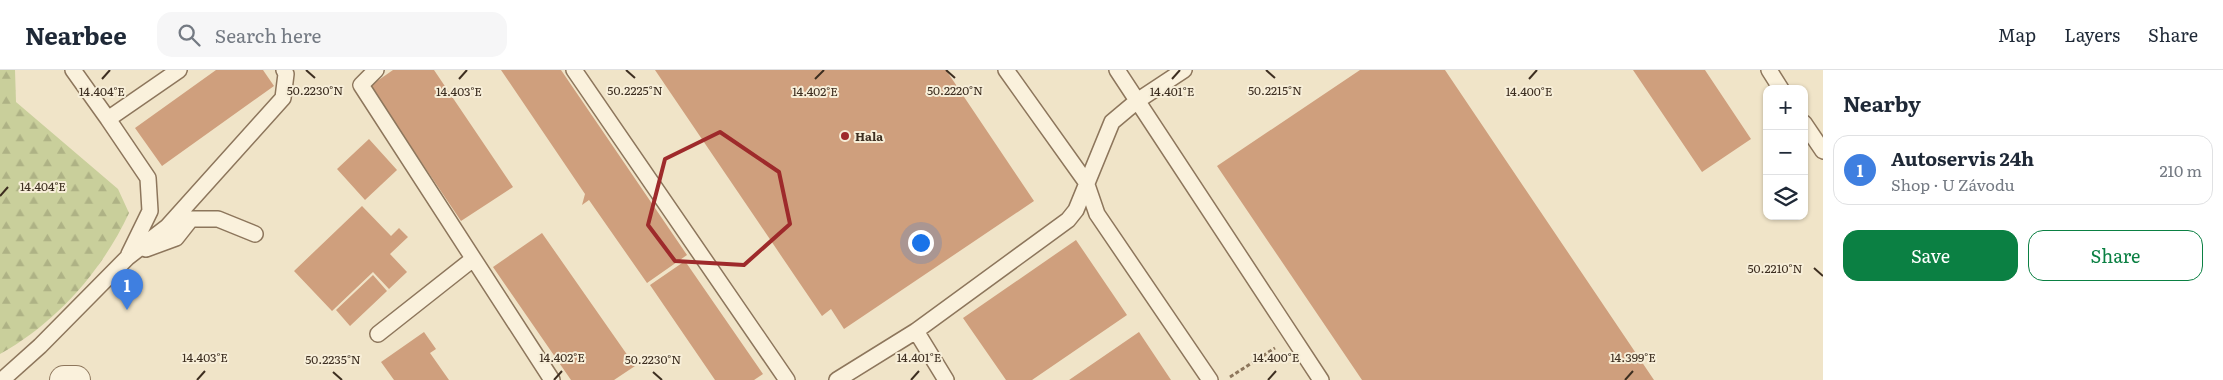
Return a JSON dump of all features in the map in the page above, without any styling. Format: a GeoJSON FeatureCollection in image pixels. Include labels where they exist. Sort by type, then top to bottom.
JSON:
{"type":"FeatureCollection","features":[{"type":"Feature","properties":{"kind":"street"},"geometry":{"type":"LineString","coordinates":[[64,380],[76,380]]}},
{"type":"Feature","properties":{"kind":"lane"},"geometry":{"type":"LineString","coordinates":[[73,70],[148,178],[150,211],[128,257]]}},
{"type":"Feature","properties":{"kind":"lane"},"geometry":{"type":"LineString","coordinates":[[108,118],[179,70]]}},
{"type":"Feature","properties":{"kind":"lane"},"geometry":{"type":"LineString","coordinates":[[2,380],[40,346],[128,257],[167,227],[283,98],[286,74],[284,70]]}},
{"type":"Feature","properties":{"kind":"lane"},"geometry":{"type":"LineString","coordinates":[[376,70],[361,85],[552,380]]}},
{"type":"Feature","properties":{"kind":"lane"},"geometry":{"type":"LineString","coordinates":[[574,70],[787,380]]}},
{"type":"Feature","properties":{"kind":"lane"},"geometry":{"type":"LineString","coordinates":[[1006,70],[1086,182],[1097,214],[1210,380]]}},
{"type":"Feature","properties":{"kind":"lane"},"geometry":{"type":"LineString","coordinates":[[1117,70],[1321,380]]}},
{"type":"Feature","properties":{"kind":"lane"},"geometry":{"type":"LineString","coordinates":[[837,380],[916,331],[1068,220],[1076,210],[1112,122],[1137,101],[1184,70]]}},
{"type":"Feature","properties":{"kind":"lane"},"geometry":{"type":"LineString","coordinates":[[1769,70],[1779,85]]}},
{"type":"Feature","properties":{"kind":"lane"},"geometry":{"type":"LineString","coordinates":[[1808,129],[1823,151]]}},
{"type":"Feature","properties":{"kind":"lane"},"geometry":{"type":"LineString","coordinates":[[128,257],[176,238],[192,219],[218,219],[255,234]]}},
{"type":"Feature","properties":{"kind":"lane"},"geometry":{"type":"LineString","coordinates":[[378,334],[473,259]]}},
{"type":"Feature","properties":{"kind":"lane"},"geometry":{"type":"LineString","coordinates":[[916,331],[946,380]]}},
{"type":"Feature","properties":{"kind":"path"},"geometry":{"type":"LineString","coordinates":[[1225,380],[1292,337]]}},
{"type":"Feature","properties":{"kind":"highlighted area"},"geometry":{"type":"Polygon","coordinates":[[[720,132],[779,172],[790,224],[744,265],[675,261],[648,225],[665,159],[720,132]]]}},
{"type":"Feature","properties":{"kind":"green space"},"geometry":{"type":"Polygon","coordinates":[[[0,70],[15,70],[16,102],[118,189],[129,213],[105,255],[75,294],[40,327],[0,354],[0,70]]]}},
{"type":"Feature","properties":{"kind":"building"},"geometry":{"type":"Polygon","coordinates":[[[216,70],[263,70],[274,86],[162,166],[135,128],[216,70]]]}},
{"type":"Feature","properties":{"kind":"building"},"geometry":{"type":"Polygon","coordinates":[[[393,70],[434,70],[513,187],[461,221],[370,86],[393,70]]]}},
{"type":"Feature","properties":{"kind":"building"},"geometry":{"type":"Polygon","coordinates":[[[501,70],[561,70],[687,255],[647,283],[589,200],[582,205],[585,194],[501,70]]]}},
{"type":"Feature","properties":{"kind":"building","name":"Hala"},"geometry":{"type":"Polygon","coordinates":[[[655,70],[946,70],[1034,201],[844,329],[831,309],[822,316],[655,70]]]}},
{"type":"Feature","properties":{"kind":"building"},"geometry":{"type":"Polygon","coordinates":[[[1360,70],[1445,70],[1654,380],[1362,380],[1217,166],[1360,70]]]}},
{"type":"Feature","properties":{"kind":"building"},"geometry":{"type":"Polygon","coordinates":[[[1633,70],[1705,70],[1751,139],[1702,172],[1633,70]]]}},
{"type":"Feature","properties":{"kind":"building"},"geometry":{"type":"Polygon","coordinates":[[[369,139],[397,170],[365,200],[337,169],[369,139]]]}},
{"type":"Feature","properties":{"kind":"building"},"geometry":{"type":"Polygon","coordinates":[[[362,206],[391,236],[399,228],[408,237],[390,254],[407,272],[389,289],[373,272],[332,311],[294,271],[362,206]]]}},
{"type":"Feature","properties":{"kind":"building"},"geometry":{"type":"Polygon","coordinates":[[[542,233],[635,366],[614,380],[571,380],[493,267],[542,233]]]}},
{"type":"Feature","properties":{"kind":"building"},"geometry":{"type":"Polygon","coordinates":[[[1076,240],[1127,315],[1032,380],[1006,380],[963,318],[1076,240]]]}},
{"type":"Feature","properties":{"kind":"building"},"geometry":{"type":"Polygon","coordinates":[[[685,261],[763,374],[754,380],[715,380],[650,285],[685,261]]]}},
{"type":"Feature","properties":{"kind":"building"},"geometry":{"type":"Polygon","coordinates":[[[373,275],[387,291],[350,326],[336,310],[373,275]]]}},
{"type":"Feature","properties":{"kind":"building"},"geometry":{"type":"Polygon","coordinates":[[[424,332],[436,349],[430,353],[449,380],[394,380],[381,362],[424,332]]]}},
{"type":"Feature","properties":{"kind":"building"},"geometry":{"type":"Polygon","coordinates":[[[1139,332],[1171,380],[1069,380],[1139,332]]]}},
{"type":"Feature","properties":{"kind":"place","name":"Hala"},"geometry":{"type":"Point","coordinates":[845,136]}},
{"type":"Feature","properties":{"kind":"place","name":"Autoservis 24h"},"geometry":{"type":"Point","coordinates":[127,310]}}]}
